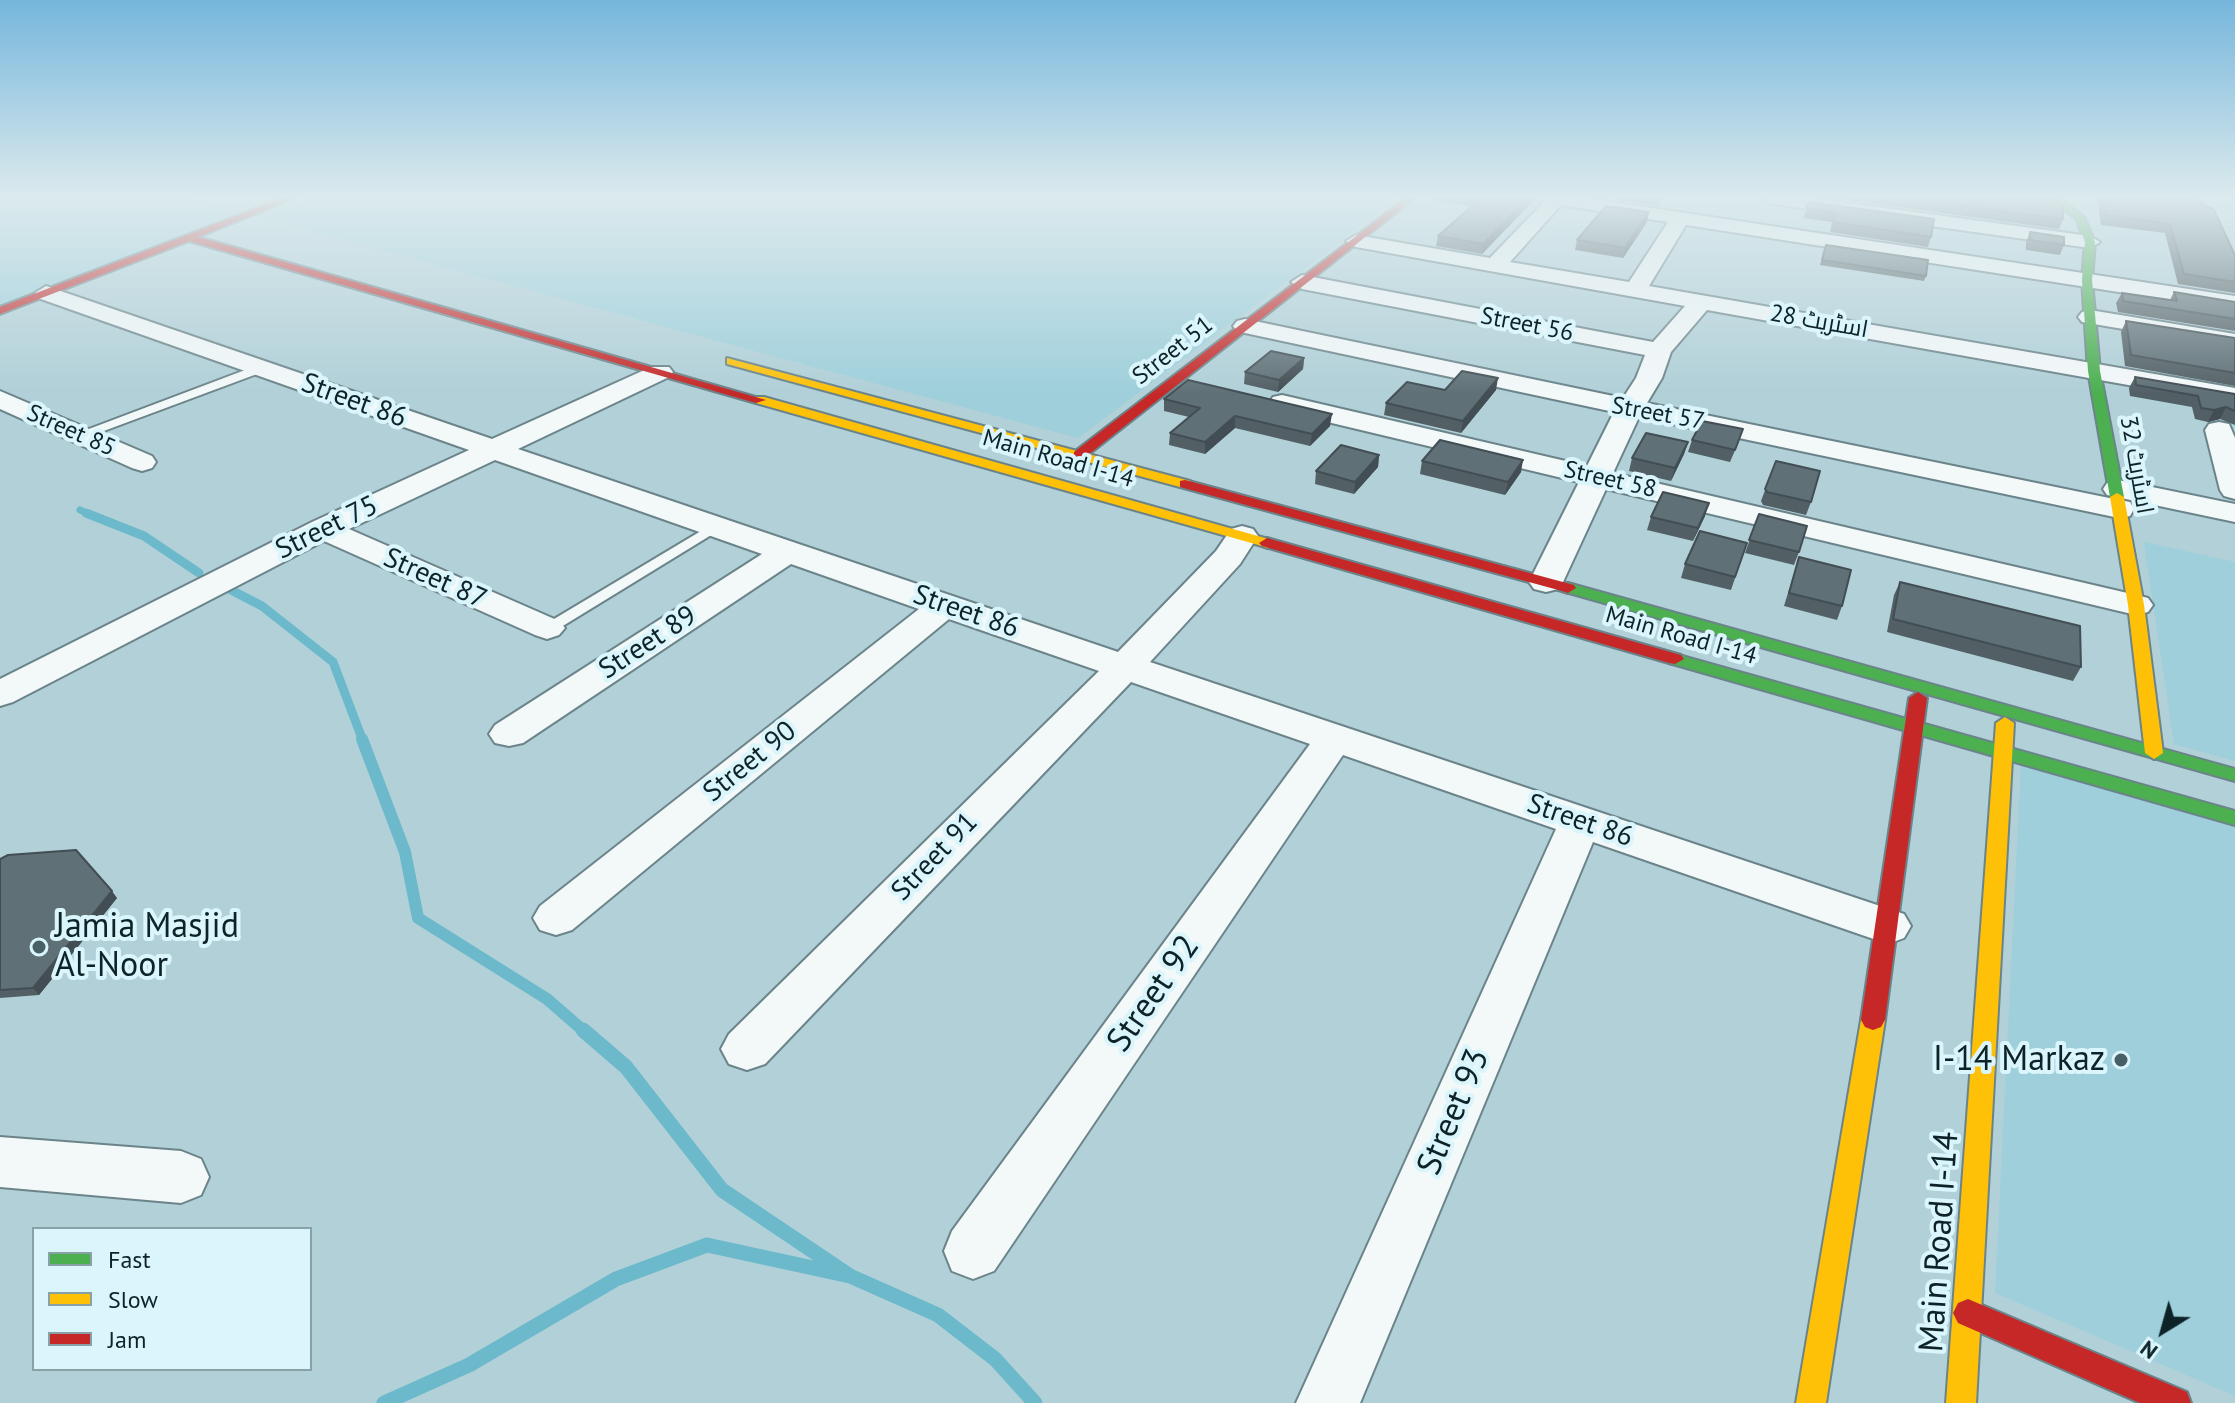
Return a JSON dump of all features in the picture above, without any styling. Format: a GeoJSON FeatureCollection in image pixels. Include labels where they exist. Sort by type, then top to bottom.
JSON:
{"type":"FeatureCollection","features":[{"type":"Feature","properties":{"kind":"main road"},"geometry":{"type":"LineString","coordinates":[[0,311],[123,263]]}},
{"type":"Feature","properties":{"kind":"main road","name":"Main Road I-14"},"geometry":{"type":"LineString","coordinates":[[279,263],[2235,818]]}},
{"type":"Feature","properties":{"kind":"main road","name":"Street 51"},"geometry":{"type":"LineString","coordinates":[[1079,455],[1326,263]]}},
{"type":"Feature","properties":{"kind":"main road","name":"اسٹریٹ 32"},"geometry":{"type":"LineString","coordinates":[[2088,263],[2094,371],[2136,605],[2154,753]]}},
{"type":"Feature","properties":{"kind":"main road","name":"Main Road I-14"},"geometry":{"type":"LineString","coordinates":[[714,356],[1546,582],[2235,775]]}},
{"type":"Feature","properties":{"kind":"main road"},"geometry":{"type":"LineString","coordinates":[[1069,488],[1100,461]]}},
{"type":"Feature","properties":{"kind":"main road"},"geometry":{"type":"LineString","coordinates":[[1811,1403],[1888,926],[1920,688]]}},
{"type":"Feature","properties":{"kind":"main road","name":"Main Road I-14"},"geometry":{"type":"LineString","coordinates":[[1961,1403],[2006,712]]}},
{"type":"Feature","properties":{"kind":"main road"},"geometry":{"type":"LineString","coordinates":[[1968,1313],[2176,1403]]}},
{"type":"Feature","properties":{"kind":"street","name":"اسٹریٹ 28"},"geometry":{"type":"LineString","coordinates":[[1493,263],[2235,396]]}},
{"type":"Feature","properties":{"kind":"street"},"geometry":{"type":"LineString","coordinates":[[1636,289],[1652,263]]}},
{"type":"Feature","properties":{"kind":"street"},"geometry":{"type":"LineString","coordinates":[[1978,263],[2235,303]]}},
{"type":"Feature","properties":{"kind":"street","name":"Street 56"},"geometry":{"type":"LineString","coordinates":[[1302,282],[1659,350]]}},
{"type":"Feature","properties":{"kind":"street","name":"Street 86"},"geometry":{"type":"LineString","coordinates":[[46,293],[787,552],[1888,926]]}},
{"type":"Feature","properties":{"kind":"street"},"geometry":{"type":"LineString","coordinates":[[1546,582],[1629,410],[1649,378],[1659,350],[1702,301]]}},
{"type":"Feature","properties":{"kind":"street"},"geometry":{"type":"LineString","coordinates":[[2090,317],[2235,341]]}},
{"type":"Feature","properties":{"kind":"street","name":"Street 57"},"geometry":{"type":"LineString","coordinates":[[1245,326],[1629,410],[2118,499],[2235,513]]}},
{"type":"Feature","properties":{"kind":"street","name":"Street 75"},"geometry":{"type":"LineString","coordinates":[[0,694],[323,529],[660,372]]}},
{"type":"Feature","properties":{"kind":"street"},"geometry":{"type":"LineString","coordinates":[[1177,379],[1207,386]]}},
{"type":"Feature","properties":{"kind":"street","name":"Street 58"},"geometry":{"type":"LineString","coordinates":[[1252,396],[2136,605]]}},
{"type":"Feature","properties":{"kind":"street","name":"Street 85"},"geometry":{"type":"LineString","coordinates":[[0,399],[142,462]]}},
{"type":"Feature","properties":{"kind":"street"},"geometry":{"type":"LineString","coordinates":[[2219,430],[2235,490]]}},
{"type":"Feature","properties":{"kind":"street","name":"Street 87"},"geometry":{"type":"LineString","coordinates":[[323,529],[547,628]]}},
{"type":"Feature","properties":{"kind":"street","name":"Street 91"},"geometry":{"type":"LineString","coordinates":[[747,1049],[1209,579],[1229,557],[1242,536]]}},
{"type":"Feature","properties":{"kind":"street","name":"Street 89"},"geometry":{"type":"LineString","coordinates":[[509,734],[787,552]]}},
{"type":"Feature","properties":{"kind":"street","name":"Street 90"},"geometry":{"type":"LineString","coordinates":[[556,918],[945,605]]}},
{"type":"Feature","properties":{"kind":"street","name":"Street 92"},"geometry":{"type":"LineString","coordinates":[[973,1251],[1335,737]]}},
{"type":"Feature","properties":{"kind":"street","name":"Street 93"},"geometry":{"type":"LineString","coordinates":[[1328,1403],[1581,821]]}},
{"type":"Feature","properties":{"kind":"street"},"geometry":{"type":"LineString","coordinates":[[0,1162],[181,1177]]}},
{"type":"Feature","properties":{"kind":"lane"},"geometry":{"type":"LineString","coordinates":[[80,435],[261,368]]}},
{"type":"Feature","properties":{"kind":"lane"},"geometry":{"type":"LineString","coordinates":[[547,628],[716,526]]}},
{"type":"Feature","properties":{"kind":"shaded area"},"geometry":{"type":"Polygon","coordinates":[[[0,263],[107,263],[0,305],[0,263]]]}},
{"type":"Feature","properties":{"kind":"shaded area"},"geometry":{"type":"Polygon","coordinates":[[[430,263],[1311,263],[1078,438],[430,263]]]}},
{"type":"Feature","properties":{"kind":"shaded area"},"geometry":{"type":"Polygon","coordinates":[[[2144,542],[2235,562],[2235,761],[2174,744],[2144,542]]]}},
{"type":"Feature","properties":{"kind":"shaded area","name":"I-14 Markaz"},"geometry":{"type":"Polygon","coordinates":[[[2021,765],[2235,827],[2235,1396],[1995,1293],[2021,765]]]}},
{"type":"Feature","properties":{"kind":"building"},"geometry":{"type":"Polygon","coordinates":[[[1845,263],[1928,263],[1926,276],[1845,263]]]}},
{"type":"Feature","properties":{"kind":"building"},"geometry":{"type":"Polygon","coordinates":[[[2181,263],[2235,263],[2235,282],[2184,274],[2181,263]]]}},
{"type":"Feature","properties":{"kind":"building"},"geometry":{"type":"Polygon","coordinates":[[[2174,292],[2235,302],[2235,319],[2123,301],[2122,293],[2177,301],[2174,292]]]}},
{"type":"Feature","properties":{"kind":"building"},"geometry":{"type":"Polygon","coordinates":[[[2126,321],[2235,338],[2235,373],[2131,355],[2126,321]]]}},
{"type":"Feature","properties":{"kind":"building"},"geometry":{"type":"Polygon","coordinates":[[[1271,351],[1304,358],[1279,380],[1245,372],[1271,351]]]}},
{"type":"Feature","properties":{"kind":"building"},"geometry":{"type":"Polygon","coordinates":[[[1462,371],[1498,378],[1463,421],[1386,403],[1407,382],[1445,390],[1462,371]]]}},
{"type":"Feature","properties":{"kind":"building"},"geometry":{"type":"Polygon","coordinates":[[[2135,377],[2235,394],[2235,411],[2226,407],[2214,410],[2201,408],[2198,396],[2136,385],[2135,377]]]}},
{"type":"Feature","properties":{"kind":"building"},"geometry":{"type":"Polygon","coordinates":[[[1188,380],[1332,414],[1312,434],[1235,416],[1205,442],[1170,433],[1200,408],[1164,399],[1188,380]]]}},
{"type":"Feature","properties":{"kind":"building"},"geometry":{"type":"Polygon","coordinates":[[[1702,421],[1743,429],[1735,450],[1692,440],[1702,421]]]}},
{"type":"Feature","properties":{"kind":"building"},"geometry":{"type":"Polygon","coordinates":[[[1646,433],[1688,442],[1675,468],[1632,458],[1646,433]]]}},
{"type":"Feature","properties":{"kind":"building"},"geometry":{"type":"Polygon","coordinates":[[[1440,440],[1523,460],[1508,482],[1422,461],[1440,440]]]}},
{"type":"Feature","properties":{"kind":"building"},"geometry":{"type":"Polygon","coordinates":[[[1341,445],[1379,455],[1355,482],[1316,471],[1341,445]]]}},
{"type":"Feature","properties":{"kind":"building"},"geometry":{"type":"Polygon","coordinates":[[[1776,461],[1820,471],[1811,502],[1767,492],[1765,489],[1776,461]]]}},
{"type":"Feature","properties":{"kind":"building"},"geometry":{"type":"Polygon","coordinates":[[[1663,492],[1709,503],[1698,528],[1651,517],[1663,492]]]}},
{"type":"Feature","properties":{"kind":"building"},"geometry":{"type":"Polygon","coordinates":[[[1759,514],[1807,526],[1799,552],[1749,540],[1759,514]]]}},
{"type":"Feature","properties":{"kind":"building"},"geometry":{"type":"Polygon","coordinates":[[[1700,531],[1747,543],[1735,577],[1685,564],[1700,531]]]}},
{"type":"Feature","properties":{"kind":"building"},"geometry":{"type":"Polygon","coordinates":[[[1799,557],[1851,570],[1842,606],[1789,593],[1799,557]]]}},
{"type":"Feature","properties":{"kind":"building"},"geometry":{"type":"Polygon","coordinates":[[[1900,582],[2080,626],[2081,667],[1893,619],[1900,582]]]}},
{"type":"Feature","properties":{"kind":"building","name":"Jamia Masjid Al-Noor"},"geometry":{"type":"Polygon","coordinates":[[[76,850],[112,891],[33,988],[0,990],[0,859],[8,855],[76,850]]]}},
{"type":"Feature","properties":{"kind":"waterway"},"geometry":{"type":"LineString","coordinates":[[80,510],[91,515]]}},
{"type":"Feature","properties":{"kind":"waterway"},"geometry":{"type":"LineString","coordinates":[[86,513],[91,515]]}},
{"type":"Feature","properties":{"kind":"waterway"},"geometry":{"type":"LineString","coordinates":[[91,515],[144,536],[199,573]]}},
{"type":"Feature","properties":{"kind":"waterway"},"geometry":{"type":"LineString","coordinates":[[231,590],[262,606],[333,662],[363,741]]}},
{"type":"Feature","properties":{"kind":"waterway"},"geometry":{"type":"LineString","coordinates":[[362,739],[405,852],[418,918],[547,999],[585,1032]]}},
{"type":"Feature","properties":{"kind":"waterway"},"geometry":{"type":"LineString","coordinates":[[583,1030],[626,1067],[722,1190],[850,1276]]}},
{"type":"Feature","properties":{"kind":"waterway"},"geometry":{"type":"LineString","coordinates":[[384,1403],[469,1365],[616,1279],[707,1245],[850,1276]]}},
{"type":"Feature","properties":{"kind":"waterway"},"geometry":{"type":"LineString","coordinates":[[850,1276],[938,1315],[995,1359],[1035,1403]]}},
{"type":"Feature","properties":{"kind":"traffic: fast"},"geometry":{"type":"LineString","coordinates":[[2088,263],[2094,371],[2117,497]]}},
{"type":"Feature","properties":{"kind":"traffic: fast"},"geometry":{"type":"LineString","coordinates":[[1568,588],[2235,775]]}},
{"type":"Feature","properties":{"kind":"traffic: fast"},"geometry":{"type":"LineString","coordinates":[[1675,659],[2235,818]]}},
{"type":"Feature","properties":{"kind":"traffic: slow"},"geometry":{"type":"LineString","coordinates":[[731,361],[1185,484]]}},
{"type":"Feature","properties":{"kind":"traffic: slow"},"geometry":{"type":"LineString","coordinates":[[760,400],[1267,543]]}},
{"type":"Feature","properties":{"kind":"traffic: slow"},"geometry":{"type":"LineString","coordinates":[[2117,497],[2136,605],[2154,753]]}},
{"type":"Feature","properties":{"kind":"traffic: slow"},"geometry":{"type":"LineString","coordinates":[[1961,1403],[2005,723]]}},
{"type":"Feature","properties":{"kind":"traffic: slow"},"geometry":{"type":"LineString","coordinates":[[1811,1403],[1873,1020]]}},
{"type":"Feature","properties":{"kind":"traffic: jam"},"geometry":{"type":"LineString","coordinates":[[0,311],[122,263]]}},
{"type":"Feature","properties":{"kind":"traffic: jam"},"geometry":{"type":"LineString","coordinates":[[280,263],[760,400]]}},
{"type":"Feature","properties":{"kind":"traffic: jam"},"geometry":{"type":"LineString","coordinates":[[1079,455],[1326,263]]}},
{"type":"Feature","properties":{"kind":"traffic: jam"},"geometry":{"type":"LineString","coordinates":[[1185,484],[1568,588]]}},
{"type":"Feature","properties":{"kind":"traffic: jam"},"geometry":{"type":"LineString","coordinates":[[1267,543],[1675,659]]}},
{"type":"Feature","properties":{"kind":"traffic: jam"},"geometry":{"type":"LineString","coordinates":[[1873,1020],[1918,698]]}},
{"type":"Feature","properties":{"kind":"traffic: jam"},"geometry":{"type":"LineString","coordinates":[[1968,1313],[2176,1403]]}},
{"type":"Feature","properties":{"kind":"place","name":"Jamia Masjid Al-Noor"},"geometry":{"type":"Point","coordinates":[39,947]}},
{"type":"Feature","properties":{"kind":"place","name":"I-14 Markaz"},"geometry":{"type":"Point","coordinates":[2121,1060]}}]}
